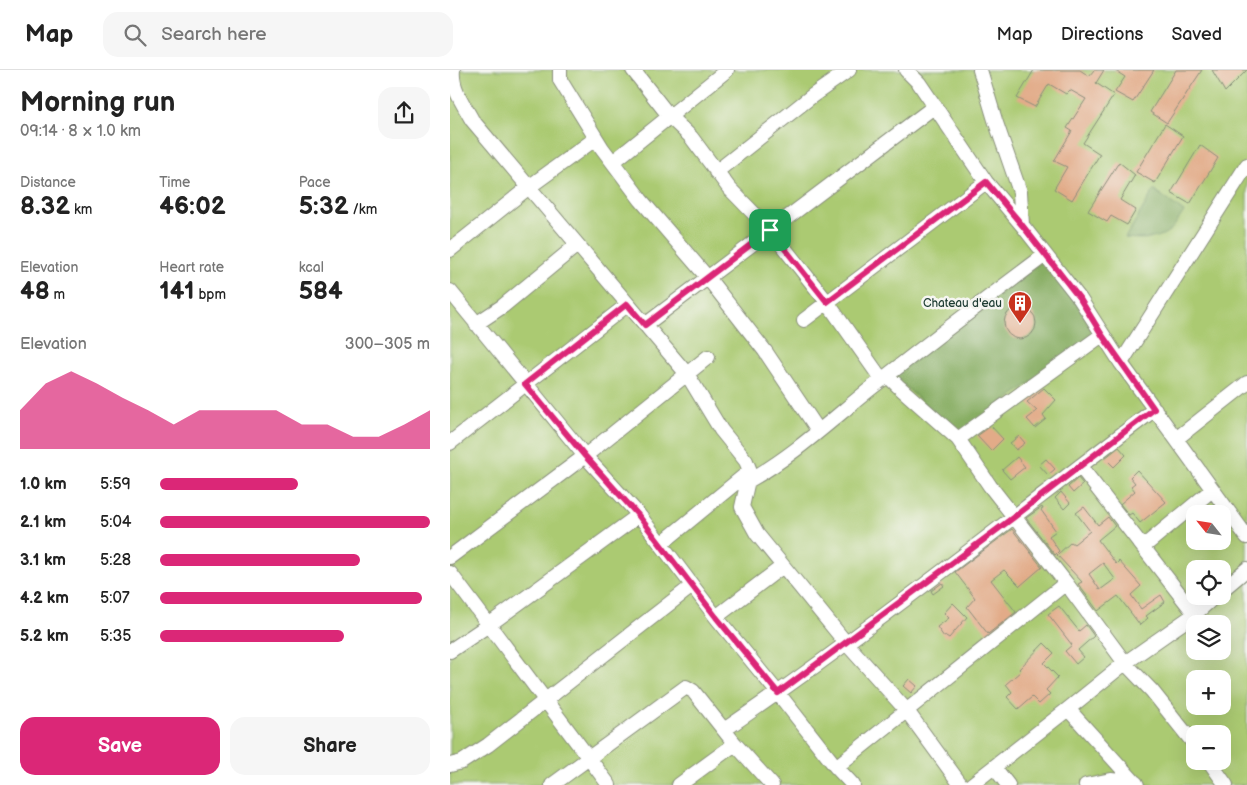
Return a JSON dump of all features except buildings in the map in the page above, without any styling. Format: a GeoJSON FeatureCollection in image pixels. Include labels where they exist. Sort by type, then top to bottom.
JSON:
{"type":"FeatureCollection","features":[{"type":"Feature","properties":{"kind":"street"},"geometry":{"type":"LineString","coordinates":[[453,70],[458,95],[472,120],[687,374],[721,430],[742,454],[749,476],[742,507],[758,534],[846,643],[907,711],[961,785]]}},
{"type":"Feature","properties":{"kind":"street"},"geometry":{"type":"LineString","coordinates":[[560,70],[560,80],[595,139],[641,200],[708,278],[765,351],[818,430]]}},
{"type":"Feature","properties":{"kind":"street"},"geometry":{"type":"LineString","coordinates":[[633,70],[670,117],[691,137],[729,188],[770,230],[885,378],[898,386],[958,439],[990,486],[1125,662],[1152,690],[1186,733]]}},
{"type":"Feature","properties":{"kind":"street"},"geometry":{"type":"LineString","coordinates":[[613,162],[727,70]]}},
{"type":"Feature","properties":{"kind":"street"},"geometry":{"type":"LineString","coordinates":[[716,172],[848,70]]}},
{"type":"Feature","properties":{"kind":"street"},"geometry":{"type":"LineString","coordinates":[[906,70],[935,106],[986,182],[1080,299],[1102,335],[1247,537]]}},
{"type":"Feature","properties":{"kind":"street"},"geometry":{"type":"LineString","coordinates":[[980,70],[1020,192],[1022,225]]}},
{"type":"Feature","properties":{"kind":"street"},"geometry":{"type":"LineString","coordinates":[[645,325],[935,106]]}},
{"type":"Feature","properties":{"kind":"street"},"geometry":{"type":"LineString","coordinates":[[450,250],[529,187],[595,139]]}},
{"type":"Feature","properties":{"kind":"street"},"geometry":{"type":"LineString","coordinates":[[1122,363],[1247,165]]}},
{"type":"Feature","properties":{"kind":"street"},"geometry":{"type":"LineString","coordinates":[[804,320],[986,182]]}},
{"type":"Feature","properties":{"kind":"street"},"geometry":{"type":"LineString","coordinates":[[476,324],[502,306],[578,245]]}},
{"type":"Feature","properties":{"kind":"street"},"geometry":{"type":"LineString","coordinates":[[661,544],[749,476],[763,472],[950,326],[1045,255]]}},
{"type":"Feature","properties":{"kind":"street"},"geometry":{"type":"LineString","coordinates":[[450,291],[585,456],[638,515],[716,617],[852,785]]}},
{"type":"Feature","properties":{"kind":"street"},"geometry":{"type":"LineString","coordinates":[[450,443],[627,304]]}},
{"type":"Feature","properties":{"kind":"street"},"geometry":{"type":"LineString","coordinates":[[958,439],[1102,335]]}},
{"type":"Feature","properties":{"kind":"street"},"geometry":{"type":"LineString","coordinates":[[450,557],[585,456],[708,357]]}},
{"type":"Feature","properties":{"kind":"street"},"geometry":{"type":"LineString","coordinates":[[1176,439],[1247,383]]}},
{"type":"Feature","properties":{"kind":"street"},"geometry":{"type":"LineString","coordinates":[[724,730],[846,643],[1154,409]]}},
{"type":"Feature","properties":{"kind":"street"},"geometry":{"type":"LineString","coordinates":[[1080,466],[1195,614]]}},
{"type":"Feature","properties":{"kind":"street"},"geometry":{"type":"LineString","coordinates":[[1144,547],[1212,490]]}},
{"type":"Feature","properties":{"kind":"street"},"geometry":{"type":"LineString","coordinates":[[450,651],[490,624],[638,515]]}},
{"type":"Feature","properties":{"kind":"street"},"geometry":{"type":"LineString","coordinates":[[716,617],[783,566]]}},
{"type":"Feature","properties":{"kind":"street"},"geometry":{"type":"LineString","coordinates":[[1231,582],[1247,569]]}},
{"type":"Feature","properties":{"kind":"street"},"geometry":{"type":"LineString","coordinates":[[450,573],[490,624],[544,701],[609,785]]}},
{"type":"Feature","properties":{"kind":"street"},"geometry":{"type":"LineString","coordinates":[[836,767],[1066,583]]}},
{"type":"Feature","properties":{"kind":"street"},"geometry":{"type":"LineString","coordinates":[[450,765],[462,762],[488,745],[692,586]]}},
{"type":"Feature","properties":{"kind":"street"},"geometry":{"type":"LineString","coordinates":[[971,785],[1125,662],[1195,614],[1205,605]]}},
{"type":"Feature","properties":{"kind":"street"},"geometry":{"type":"LineString","coordinates":[[552,785],[686,687],[693,692],[735,744],[772,785]]}},
{"type":"Feature","properties":{"kind":"street"},"geometry":{"type":"LineString","coordinates":[[1068,709],[1136,784]]}},
{"type":"Feature","properties":{"kind":"street"},"geometry":{"type":"LineString","coordinates":[[679,785],[735,744]]}},
{"type":"Feature","properties":{"kind":"street"},"geometry":{"type":"LineString","coordinates":[[994,767],[1008,785]]}},
{"type":"Feature","properties":{"kind":"street"},"geometry":{"type":"LineString","coordinates":[[1216,770],[1226,785]]}},
{"type":"Feature","properties":{"kind":"street"},"geometry":{"type":"LineString","coordinates":[[1086,785],[1111,780],[1136,784]]}},
{"type":"Feature","properties":{"kind":"green space"},"geometry":{"type":"Polygon","coordinates":[[[450,70],[1247,70],[1247,785],[450,785],[450,70]]]}},
{"type":"Feature","properties":{"kind":"green space"},"geometry":{"type":"Polygon","coordinates":[[[1154,190],[1184,212],[1173,227],[1164,234],[1147,239],[1125,238],[1154,190]]]}},
{"type":"Feature","properties":{"kind":"green space"},"geometry":{"type":"Polygon","coordinates":[[[1044,259],[1098,334],[958,435],[894,376],[1044,259]]]}},
{"type":"Feature","properties":{"kind":"place","name":"Chateau d'eau"},"geometry":{"type":"Point","coordinates":[1020,324]}},
{"type":"Feature","properties":{"kind":"route"},"geometry":{"type":"LineString","coordinates":[[986,182],[1080,299],[1102,335],[1154,409],[1014,517],[778,693],[734,641],[638,515],[585,456],[525,384],[627,304],[645,325],[770,230],[827,302],[986,182]]}}]}
